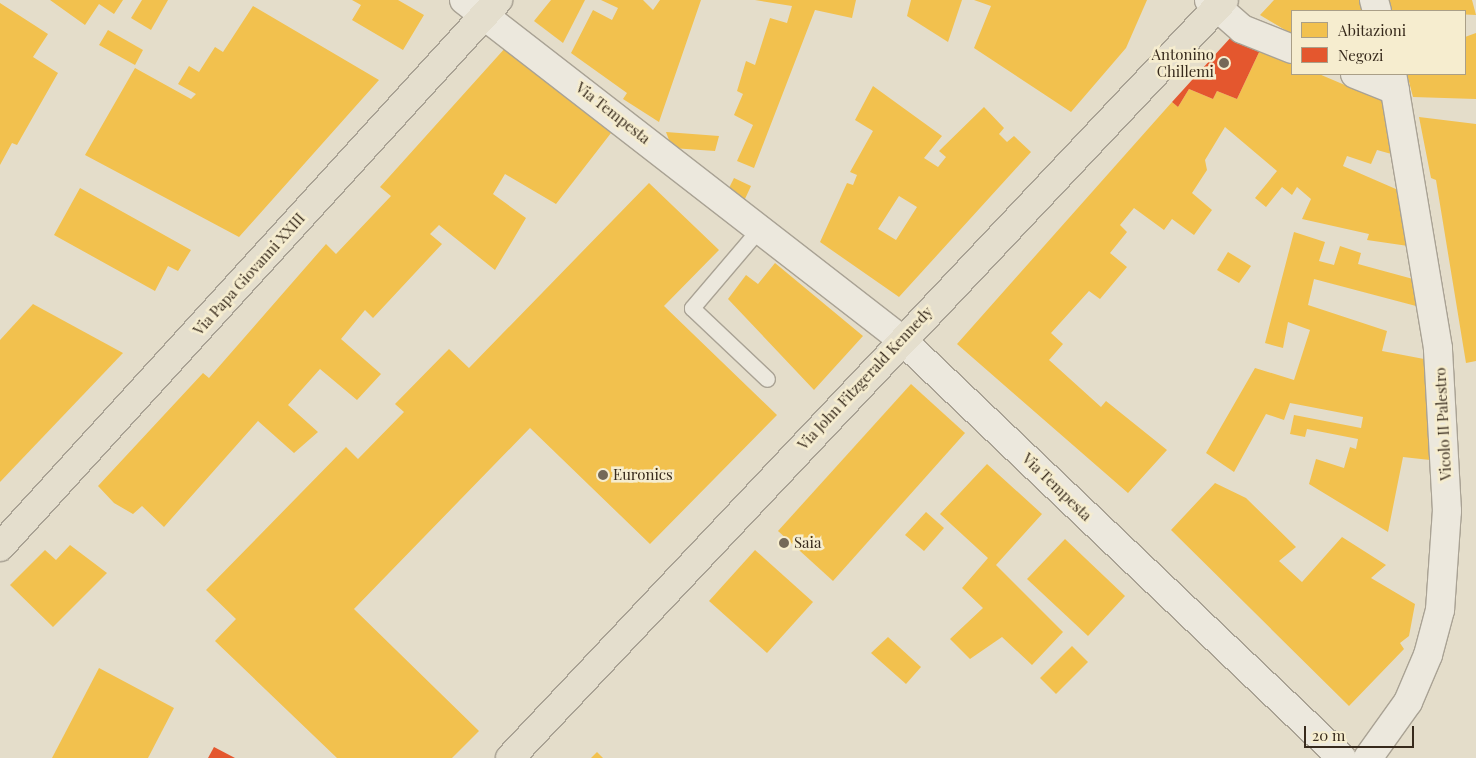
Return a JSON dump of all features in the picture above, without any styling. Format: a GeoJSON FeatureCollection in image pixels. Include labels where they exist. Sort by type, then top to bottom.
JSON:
{"type":"FeatureCollection","features":[{"type":"Feature","properties":{"kind":"main road","name":"Via John Fitzgerald Kennedy"},"geometry":{"type":"LineString","coordinates":[[510,758],[1217,2]]}},
{"type":"Feature","properties":{"kind":"main road","name":"Via Papa Giovanni XXIII"},"geometry":{"type":"LineString","coordinates":[[0,547],[482,4]]}},
{"type":"Feature","properties":{"kind":"street"},"geometry":{"type":"LineString","coordinates":[[1217,2],[1242,29],[1291,49]]}},
{"type":"Feature","properties":{"kind":"street","name":"Via Tempesta"},"geometry":{"type":"LineString","coordinates":[[482,4],[901,339],[1342,758]]}},
{"type":"Feature","properties":{"kind":"street"},"geometry":{"type":"LineString","coordinates":[[1360,75],[1394,82]]}},
{"type":"Feature","properties":{"kind":"street","name":"Vicolo II Palestro"},"geometry":{"type":"LineString","coordinates":[[1368,758],[1408,702],[1428,654],[1445,566],[1447,511],[1438,348],[1394,82]]}},
{"type":"Feature","properties":{"kind":"lane"},"geometry":{"type":"LineString","coordinates":[[760,228],[692,308],[767,379]]}},
{"type":"Feature","properties":{"kind":"building: Abitazioni"},"geometry":{"type":"Polygon","coordinates":[[[50,0],[123,0],[114,14],[99,4],[85,25],[50,0]]]}},
{"type":"Feature","properties":{"kind":"building: Abitazioni"},"geometry":{"type":"Polygon","coordinates":[[[142,0],[168,0],[151,30],[131,18],[142,0]]]}},
{"type":"Feature","properties":{"kind":"building: Abitazioni"},"geometry":{"type":"Polygon","coordinates":[[[352,0],[398,0],[424,15],[403,50],[352,20],[361,5],[352,0]]]}},
{"type":"Feature","properties":{"kind":"building: Abitazioni"},"geometry":{"type":"Polygon","coordinates":[[[551,0],[585,0],[563,43],[534,21],[551,0]]]}},
{"type":"Feature","properties":{"kind":"building: Abitazioni"},"geometry":{"type":"Polygon","coordinates":[[[601,0],[643,0],[653,10],[660,0],[701,0],[659,122],[623,99],[627,93],[571,53],[593,10],[612,20],[618,8],[601,0]]]}},
{"type":"Feature","properties":{"kind":"building: Abitazioni"},"geometry":{"type":"Polygon","coordinates":[[[755,0],[856,0],[852,18],[815,10],[754,168],[737,161],[753,125],[734,115],[743,94],[737,91],[746,61],[755,65],[770,18],[787,23],[792,6],[755,0]]]}},
{"type":"Feature","properties":{"kind":"building: Abitazioni"},"geometry":{"type":"Polygon","coordinates":[[[911,0],[962,0],[948,42],[907,16],[911,0]]]}},
{"type":"Feature","properties":{"kind":"building: Abitazioni"},"geometry":{"type":"Polygon","coordinates":[[[974,0],[1147,0],[1126,48],[1071,112],[974,48],[991,6],[974,0]]]}},
{"type":"Feature","properties":{"kind":"building: Abitazioni"},"geometry":{"type":"Polygon","coordinates":[[[1274,0],[1364,0],[1367,10],[1291,10],[1291,33],[1260,15],[1274,0]]]}},
{"type":"Feature","properties":{"kind":"building: Abitazioni"},"geometry":{"type":"Polygon","coordinates":[[[1387,0],[1472,0],[1476,15],[1466,15],[1466,10],[1390,10],[1387,0]]]}},
{"type":"Feature","properties":{"kind":"building: Abitazioni"},"geometry":{"type":"Polygon","coordinates":[[[0,3],[48,34],[33,57],[58,73],[17,145],[12,143],[0,165],[0,3]]]}},
{"type":"Feature","properties":{"kind":"building: Abitazioni"},"geometry":{"type":"Polygon","coordinates":[[[253,6],[379,80],[239,237],[85,155],[135,68],[191,99],[196,94],[178,84],[189,66],[199,72],[215,47],[223,52],[253,6]]]}},
{"type":"Feature","properties":{"kind":"building: Abitazioni"},"geometry":{"type":"Polygon","coordinates":[[[108,30],[143,50],[135,65],[99,45],[108,30]]]}},
{"type":"Feature","properties":{"kind":"building: Abitazioni"},"geometry":{"type":"Polygon","coordinates":[[[1476,33],[1476,99],[1413,97],[1407,75],[1466,75],[1466,37],[1476,33]]]}},
{"type":"Feature","properties":{"kind":"building: Abitazioni"},"geometry":{"type":"Polygon","coordinates":[[[506,47],[611,133],[556,204],[505,174],[493,194],[526,218],[495,270],[439,225],[430,234],[442,244],[373,318],[365,310],[341,339],[381,374],[357,400],[320,369],[288,405],[318,432],[294,453],[258,421],[164,527],[142,506],[133,514],[114,503],[98,486],[203,373],[209,378],[326,244],[336,254],[391,196],[380,187],[506,47]]]}},
{"type":"Feature","properties":{"kind":"building: Abitazioni"},"geometry":{"type":"Polygon","coordinates":[[[1261,48],[1291,62],[1291,75],[1321,75],[1387,103],[1395,155],[1377,150],[1371,164],[1347,156],[1343,166],[1405,193],[1415,247],[1367,240],[1369,234],[1302,219],[1311,199],[1297,187],[1292,195],[1282,187],[1266,207],[1255,198],[1277,171],[1225,127],[1205,160],[1207,170],[1192,193],[1212,210],[1194,235],[1172,219],[1164,230],[1134,208],[1120,225],[1127,232],[1110,253],[1127,267],[1100,299],[1089,291],[1051,333],[1063,344],[1049,360],[1101,407],[1106,401],[1167,450],[1128,493],[957,344],[1172,102],[1178,107],[1189,89],[1213,99],[1217,91],[1237,99],[1261,48]]]}},
{"type":"Feature","properties":{"kind":"building: Abitazioni"},"geometry":{"type":"Polygon","coordinates":[[[873,86],[942,136],[924,158],[938,167],[946,157],[939,151],[984,107],[1004,128],[999,134],[1007,142],[1014,136],[1031,152],[899,297],[820,242],[847,183],[853,185],[857,175],[850,172],[873,131],[855,120],[873,86]],[[899,196],[878,229],[896,240],[917,207],[899,196]]]}},
{"type":"Feature","properties":{"kind":"building: Abitazioni"},"geometry":{"type":"Polygon","coordinates":[[[1419,117],[1476,124],[1476,361],[1466,363],[1436,180],[1431,178],[1419,117]]]}},
{"type":"Feature","properties":{"kind":"building: Abitazioni"},"geometry":{"type":"Polygon","coordinates":[[[666,132],[719,136],[715,151],[672,148],[666,132]]]}},
{"type":"Feature","properties":{"kind":"building: Abitazioni"},"geometry":{"type":"Polygon","coordinates":[[[734,178],[751,186],[744,201],[727,192],[734,178]]]}},
{"type":"Feature","properties":{"kind":"building: Abitazioni"},"geometry":{"type":"Polygon","coordinates":[[[649,183],[719,250],[664,306],[777,415],[650,544],[530,428],[354,609],[479,731],[452,758],[337,758],[215,641],[236,619],[206,590],[346,447],[358,459],[404,412],[395,404],[449,349],[469,368],[649,183]]]}},
{"type":"Feature","properties":{"kind":"building: Abitazioni"},"geometry":{"type":"Polygon","coordinates":[[[80,188],[191,250],[178,271],[168,266],[155,291],[54,235],[80,188]]]}},
{"type":"Feature","properties":{"kind":"building: Abitazioni"},"geometry":{"type":"Polygon","coordinates":[[[1294,232],[1325,242],[1319,261],[1334,265],[1340,246],[1361,253],[1358,264],[1413,279],[1416,306],[1314,279],[1308,305],[1387,331],[1382,351],[1424,359],[1430,460],[1403,457],[1388,532],[1309,484],[1316,459],[1344,468],[1350,447],[1356,449],[1358,439],[1307,429],[1305,437],[1290,434],[1294,415],[1361,428],[1363,417],[1290,403],[1284,420],[1266,414],[1234,472],[1206,453],[1255,368],[1294,380],[1310,330],[1288,322],[1283,348],[1265,343],[1294,232]]]}},
{"type":"Feature","properties":{"kind":"building: Abitazioni"},"geometry":{"type":"Polygon","coordinates":[[[1228,252],[1251,266],[1239,283],[1217,270],[1228,252]]]}},
{"type":"Feature","properties":{"kind":"building: Abitazioni"},"geometry":{"type":"Polygon","coordinates":[[[775,263],[863,336],[814,390],[728,299],[746,275],[758,284],[775,263]]]}},
{"type":"Feature","properties":{"kind":"building: Abitazioni"},"geometry":{"type":"Polygon","coordinates":[[[33,304],[123,353],[0,482],[0,340],[33,304]]]}},
{"type":"Feature","properties":{"kind":"building: Abitazioni"},"geometry":{"type":"Polygon","coordinates":[[[911,384],[965,433],[833,581],[778,531],[911,384]]]}},
{"type":"Feature","properties":{"kind":"building: Abitazioni"},"geometry":{"type":"Polygon","coordinates":[[[987,464],[1042,514],[996,565],[1063,632],[1032,665],[1002,637],[970,659],[950,639],[983,608],[962,588],[988,558],[940,514],[987,464]]]}},
{"type":"Feature","properties":{"kind":"building: Abitazioni"},"geometry":{"type":"Polygon","coordinates":[[[1215,483],[1246,498],[1296,547],[1279,561],[1302,582],[1342,537],[1386,565],[1371,578],[1415,604],[1409,636],[1400,643],[1404,649],[1349,706],[1171,530],[1215,483]]]}},
{"type":"Feature","properties":{"kind":"building: Abitazioni"},"geometry":{"type":"Polygon","coordinates":[[[926,512],[944,528],[924,551],[905,535],[926,512]]]}},
{"type":"Feature","properties":{"kind":"building: Abitazioni"},"geometry":{"type":"Polygon","coordinates":[[[1065,539],[1125,596],[1088,636],[1027,579],[1065,539]]]}},
{"type":"Feature","properties":{"kind":"building: Abitazioni"},"geometry":{"type":"Polygon","coordinates":[[[70,545],[107,573],[53,627],[10,585],[45,550],[56,560],[70,545]]]}},
{"type":"Feature","properties":{"kind":"building: Abitazioni"},"geometry":{"type":"Polygon","coordinates":[[[755,550],[813,602],[767,653],[709,601],[755,550]]]}},
{"type":"Feature","properties":{"kind":"building: Abitazioni"},"geometry":{"type":"Polygon","coordinates":[[[888,637],[921,667],[906,684],[871,653],[888,637]]]}},
{"type":"Feature","properties":{"kind":"building: Abitazioni"},"geometry":{"type":"Polygon","coordinates":[[[1072,646],[1088,662],[1056,694],[1040,678],[1072,646]]]}},
{"type":"Feature","properties":{"kind":"building: Abitazioni"},"geometry":{"type":"Polygon","coordinates":[[[99,668],[174,708],[148,758],[52,758],[99,668]]]}},
{"type":"Feature","properties":{"kind":"building: Abitazioni"},"geometry":{"type":"Polygon","coordinates":[[[597,752],[603,758],[591,758],[597,752]]]}},
{"type":"Feature","properties":{"kind":"building: Negozi"},"geometry":{"type":"Polygon","coordinates":[[[1232,36],[1261,48],[1237,99],[1217,91],[1213,99],[1189,89],[1178,107],[1172,102],[1232,36]]]}},
{"type":"Feature","properties":{"kind":"building: Negozi"},"geometry":{"type":"Polygon","coordinates":[[[214,747],[235,758],[208,758],[214,747]]]}},
{"type":"Feature","properties":{"kind":"place","name":"Antonino Chillemi"},"geometry":{"type":"Point","coordinates":[1224,63]}},
{"type":"Feature","properties":{"kind":"place","name":"Euronics"},"geometry":{"type":"Point","coordinates":[603,475]}},
{"type":"Feature","properties":{"kind":"place","name":"Saia"},"geometry":{"type":"Point","coordinates":[784,543]}}]}
